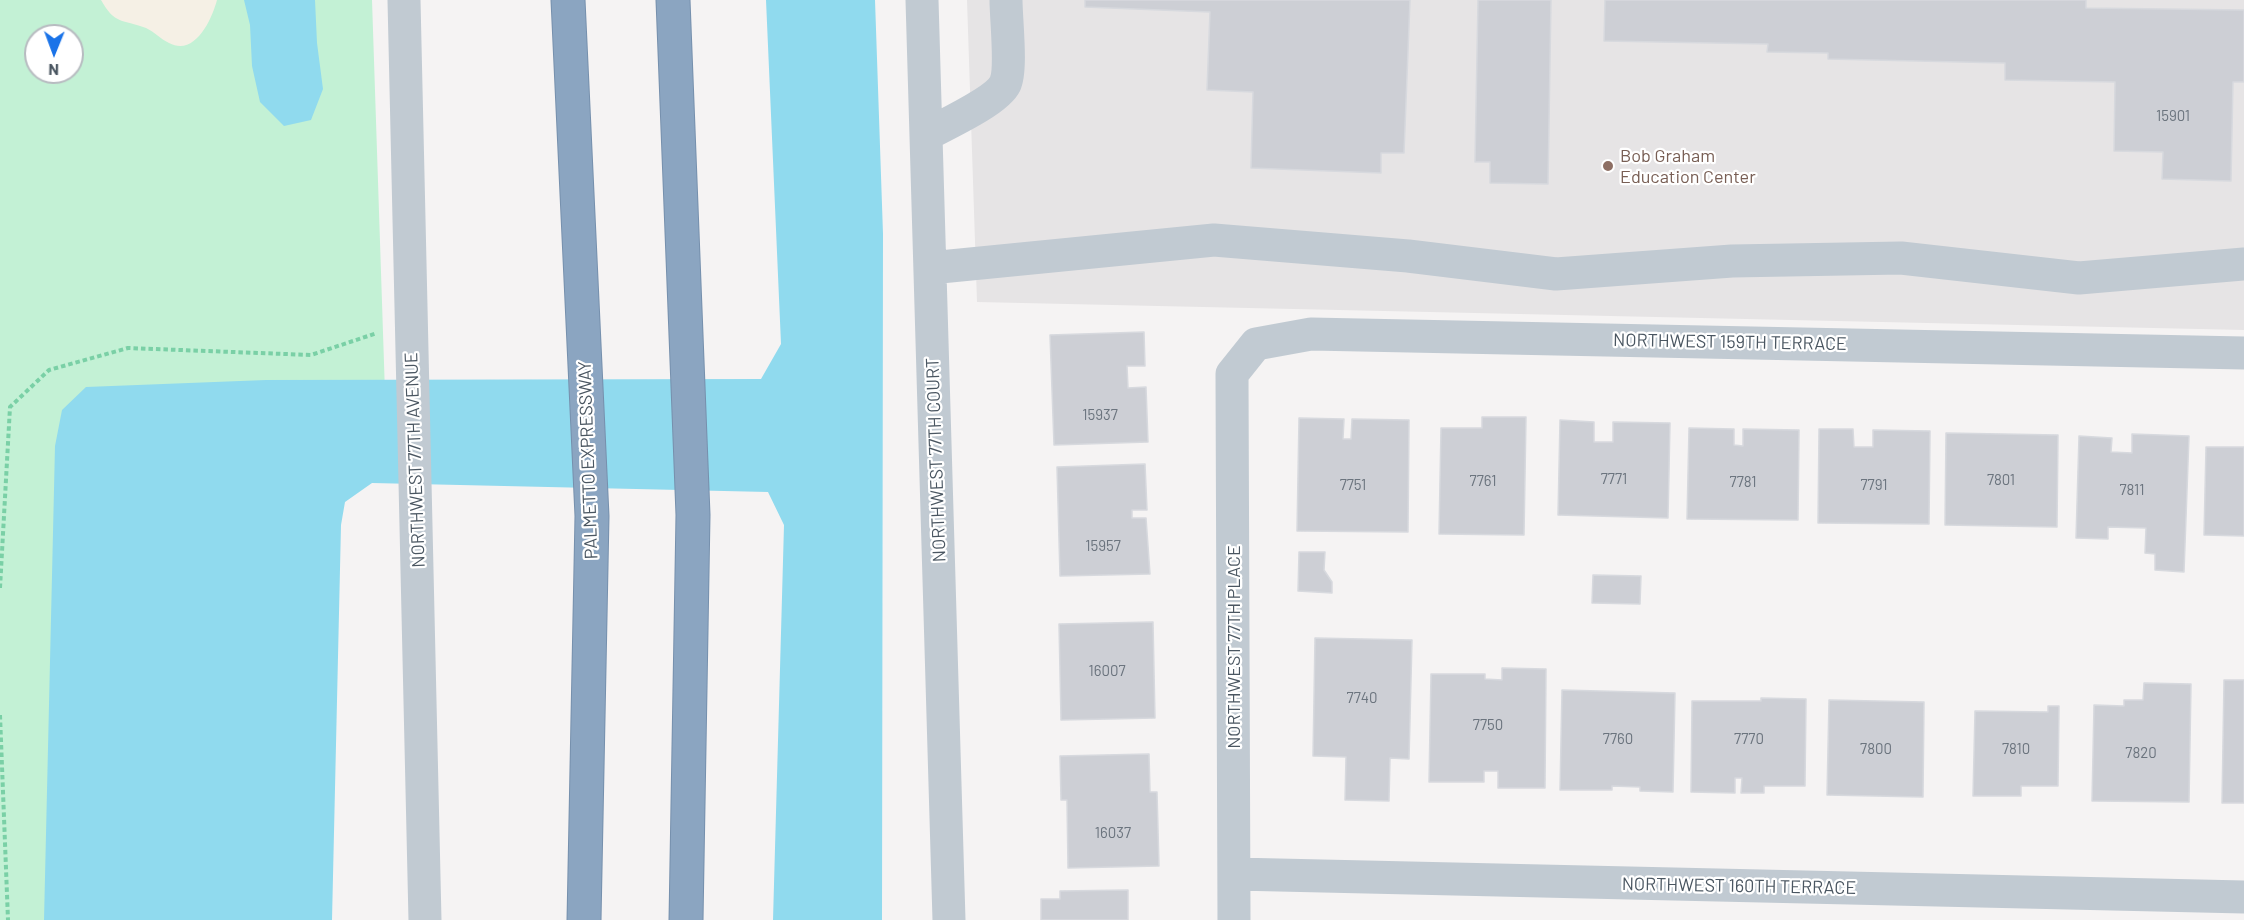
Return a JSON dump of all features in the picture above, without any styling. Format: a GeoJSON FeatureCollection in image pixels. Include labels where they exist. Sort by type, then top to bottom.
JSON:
{"type":"FeatureCollection","features":[{"type":"Feature","properties":{"kind":"highway","name":"PALMETTO EXPRESSWAY"},"geometry":{"type":"LineString","coordinates":[[567,0],[592,516],[584,920]]}},
{"type":"Feature","properties":{"kind":"highway"},"geometry":{"type":"LineString","coordinates":[[673,0],[693,515],[686,920]]}},
{"type":"Feature","properties":{"kind":"street","name":"NORTHWEST 77TH AVENUE"},"geometry":{"type":"LineString","coordinates":[[404,0],[418,526],[425,920]]}},
{"type":"Feature","properties":{"kind":"street","name":"NORTHWEST 77TH COURT"},"geometry":{"type":"LineString","coordinates":[[922,0],[949,920]]}},
{"type":"Feature","properties":{"kind":"street"},"geometry":{"type":"LineString","coordinates":[[926,135],[993,97],[1005,84],[1007,70],[1006,0]]}},
{"type":"Feature","properties":{"kind":"street"},"geometry":{"type":"LineString","coordinates":[[930,268],[1214,240],[1408,256],[1556,274],[1732,261],[1890,258],[2079,278],[2244,264]]}},
{"type":"Feature","properties":{"kind":"street","name":"NORTHWEST 159TH TERRACE"},"geometry":{"type":"LineString","coordinates":[[1232,374],[1256,344],[1311,334],[2244,353]]}},
{"type":"Feature","properties":{"kind":"street","name":"NORTHWEST 77TH PLACE"},"geometry":{"type":"LineString","coordinates":[[1232,374],[1234,920]]}},
{"type":"Feature","properties":{"kind":"street","name":"NORTHWEST 160TH TERRACE"},"geometry":{"type":"LineString","coordinates":[[1235,874],[2244,897]]}},
{"type":"Feature","properties":{"kind":"path"},"geometry":{"type":"LineString","coordinates":[[0,588],[10,407],[49,370],[128,348],[311,355],[411,322]]}},
{"type":"Feature","properties":{"kind":"path"},"geometry":{"type":"LineString","coordinates":[[0,714],[8,920]]}},
{"type":"Feature","properties":{"kind":"shaded area","name":"Bob Graham Education Center"},"geometry":{"type":"Polygon","coordinates":[[[967,0],[2244,0],[2244,330],[977,302],[967,0]]]}},
{"type":"Feature","properties":{"kind":"green space"},"geometry":{"type":"Polygon","coordinates":[[[0,0],[372,0],[385,393],[74,920],[0,920],[0,0]]]}},
{"type":"Feature","properties":{"kind":"sand"},"geometry":{"type":"Polygon","coordinates":[[[101,0],[217,0],[211,17],[201,34],[187,45],[178,46],[146,28],[115,17],[101,0]]]}},
{"type":"Feature","properties":{"kind":"water"},"geometry":{"type":"Polygon","coordinates":[[[244,0],[315,0],[317,43],[323,89],[311,120],[284,126],[260,102],[252,66],[250,25],[244,0]]]}},
{"type":"Feature","properties":{"kind":"water"},"geometry":{"type":"Polygon","coordinates":[[[766,0],[875,0],[883,234],[882,920],[773,920],[784,525],[768,492],[372,483],[345,502],[341,525],[332,920],[44,920],[55,446],[62,410],[86,387],[266,380],[761,379],[781,344],[766,0]]]}},
{"type":"Feature","properties":{"kind":"building"},"geometry":{"type":"Polygon","coordinates":[[[1085,0],[1410,0],[1404,153],[1381,153],[1381,173],[1251,168],[1253,92],[1207,90],[1210,12],[1085,7],[1085,0]]]}},
{"type":"Feature","properties":{"kind":"building"},"geometry":{"type":"Polygon","coordinates":[[[1478,0],[1551,0],[1548,184],[1490,183],[1490,162],[1475,162],[1478,0]]]}},
{"type":"Feature","properties":{"kind":"building"},"geometry":{"type":"Polygon","coordinates":[[[1605,0],[2086,0],[2086,8],[2244,10],[2244,82],[2233,82],[2231,181],[2162,179],[2163,152],[2114,151],[2115,82],[2005,80],[2005,63],[1828,59],[1828,53],[1767,52],[1768,44],[1604,41],[1605,0]]]}},
{"type":"Feature","properties":{"kind":"building"},"geometry":{"type":"Polygon","coordinates":[[[1144,332],[1145,366],[1127,366],[1128,388],[1146,387],[1148,442],[1054,445],[1050,335],[1144,332]]]}},
{"type":"Feature","properties":{"kind":"building"},"geometry":{"type":"Polygon","coordinates":[[[1482,417],[1526,417],[1524,535],[1439,534],[1441,428],[1482,428],[1482,417]]]}},
{"type":"Feature","properties":{"kind":"building"},"geometry":{"type":"Polygon","coordinates":[[[1299,418],[1344,419],[1343,439],[1351,439],[1352,419],[1409,420],[1408,532],[1297,531],[1299,418]]]}},
{"type":"Feature","properties":{"kind":"building"},"geometry":{"type":"Polygon","coordinates":[[[1560,420],[1594,422],[1594,442],[1613,442],[1613,422],[1670,423],[1668,518],[1558,515],[1560,420]]]}},
{"type":"Feature","properties":{"kind":"building"},"geometry":{"type":"Polygon","coordinates":[[[1689,428],[1734,429],[1734,445],[1743,446],[1743,429],[1799,430],[1798,520],[1687,519],[1689,428]]]}},
{"type":"Feature","properties":{"kind":"building"},"geometry":{"type":"Polygon","coordinates":[[[1819,429],[1853,429],[1854,447],[1873,447],[1873,430],[1930,431],[1929,524],[1818,523],[1819,429]]]}},
{"type":"Feature","properties":{"kind":"building"},"geometry":{"type":"Polygon","coordinates":[[[1946,433],[2058,435],[2057,527],[1945,525],[1946,433]]]}},
{"type":"Feature","properties":{"kind":"building"},"geometry":{"type":"Polygon","coordinates":[[[2132,434],[2189,436],[2184,572],[2155,570],[2155,554],[2145,553],[2146,528],[2108,527],[2108,539],[2076,538],[2079,436],[2112,438],[2111,452],[2132,453],[2132,434]]]}},
{"type":"Feature","properties":{"kind":"building"},"geometry":{"type":"Polygon","coordinates":[[[2206,447],[2244,447],[2244,536],[2204,535],[2206,447]]]}},
{"type":"Feature","properties":{"kind":"building"},"geometry":{"type":"Polygon","coordinates":[[[1145,464],[1147,510],[1132,510],[1132,518],[1146,518],[1150,574],[1060,576],[1057,467],[1145,464]]]}},
{"type":"Feature","properties":{"kind":"building"},"geometry":{"type":"Polygon","coordinates":[[[1299,552],[1325,552],[1324,570],[1332,582],[1332,593],[1298,591],[1299,552]]]}},
{"type":"Feature","properties":{"kind":"building"},"geometry":{"type":"Polygon","coordinates":[[[1593,575],[1641,576],[1640,604],[1592,603],[1593,575]]]}},
{"type":"Feature","properties":{"kind":"building"},"geometry":{"type":"Polygon","coordinates":[[[1153,622],[1155,718],[1061,720],[1059,624],[1153,622]]]}},
{"type":"Feature","properties":{"kind":"building"},"geometry":{"type":"Polygon","coordinates":[[[1315,638],[1412,640],[1409,759],[1390,758],[1389,801],[1345,800],[1346,757],[1313,756],[1315,638]]]}},
{"type":"Feature","properties":{"kind":"building"},"geometry":{"type":"Polygon","coordinates":[[[1502,668],[1546,669],[1545,788],[1498,788],[1498,771],[1484,771],[1484,782],[1429,782],[1431,674],[1485,674],[1485,679],[1502,680],[1502,668]]]}},
{"type":"Feature","properties":{"kind":"building"},"geometry":{"type":"Polygon","coordinates":[[[2224,680],[2244,680],[2244,803],[2222,803],[2224,680]]]}},
{"type":"Feature","properties":{"kind":"building"},"geometry":{"type":"Polygon","coordinates":[[[2144,683],[2191,684],[2189,802],[2092,801],[2094,705],[2124,706],[2124,700],[2143,700],[2144,683]]]}},
{"type":"Feature","properties":{"kind":"building"},"geometry":{"type":"Polygon","coordinates":[[[1562,690],[1675,693],[1673,792],[1640,791],[1640,787],[1612,786],[1612,790],[1560,790],[1562,690]]]}},
{"type":"Feature","properties":{"kind":"building"},"geometry":{"type":"Polygon","coordinates":[[[1761,698],[1806,699],[1805,786],[1764,786],[1764,793],[1741,793],[1742,778],[1735,778],[1735,793],[1691,792],[1692,701],[1761,701],[1761,698]]]}},
{"type":"Feature","properties":{"kind":"building"},"geometry":{"type":"Polygon","coordinates":[[[1829,700],[1924,702],[1923,797],[1827,795],[1829,700]]]}},
{"type":"Feature","properties":{"kind":"building"},"geometry":{"type":"Polygon","coordinates":[[[2048,706],[2059,706],[2058,786],[2021,786],[2021,796],[1973,796],[1975,711],[2048,712],[2048,706]]]}},
{"type":"Feature","properties":{"kind":"building"},"geometry":{"type":"Polygon","coordinates":[[[1149,754],[1150,792],[1157,792],[1159,866],[1068,868],[1067,800],[1061,800],[1060,756],[1149,754]]]}},
{"type":"Feature","properties":{"kind":"building"},"geometry":{"type":"Polygon","coordinates":[[[1128,890],[1128,920],[1041,920],[1041,899],[1060,899],[1060,891],[1128,890]]]}},
{"type":"Feature","properties":{"kind":"place","name":"Bob Graham Education Center"},"geometry":{"type":"Point","coordinates":[1608,166]}}]}
